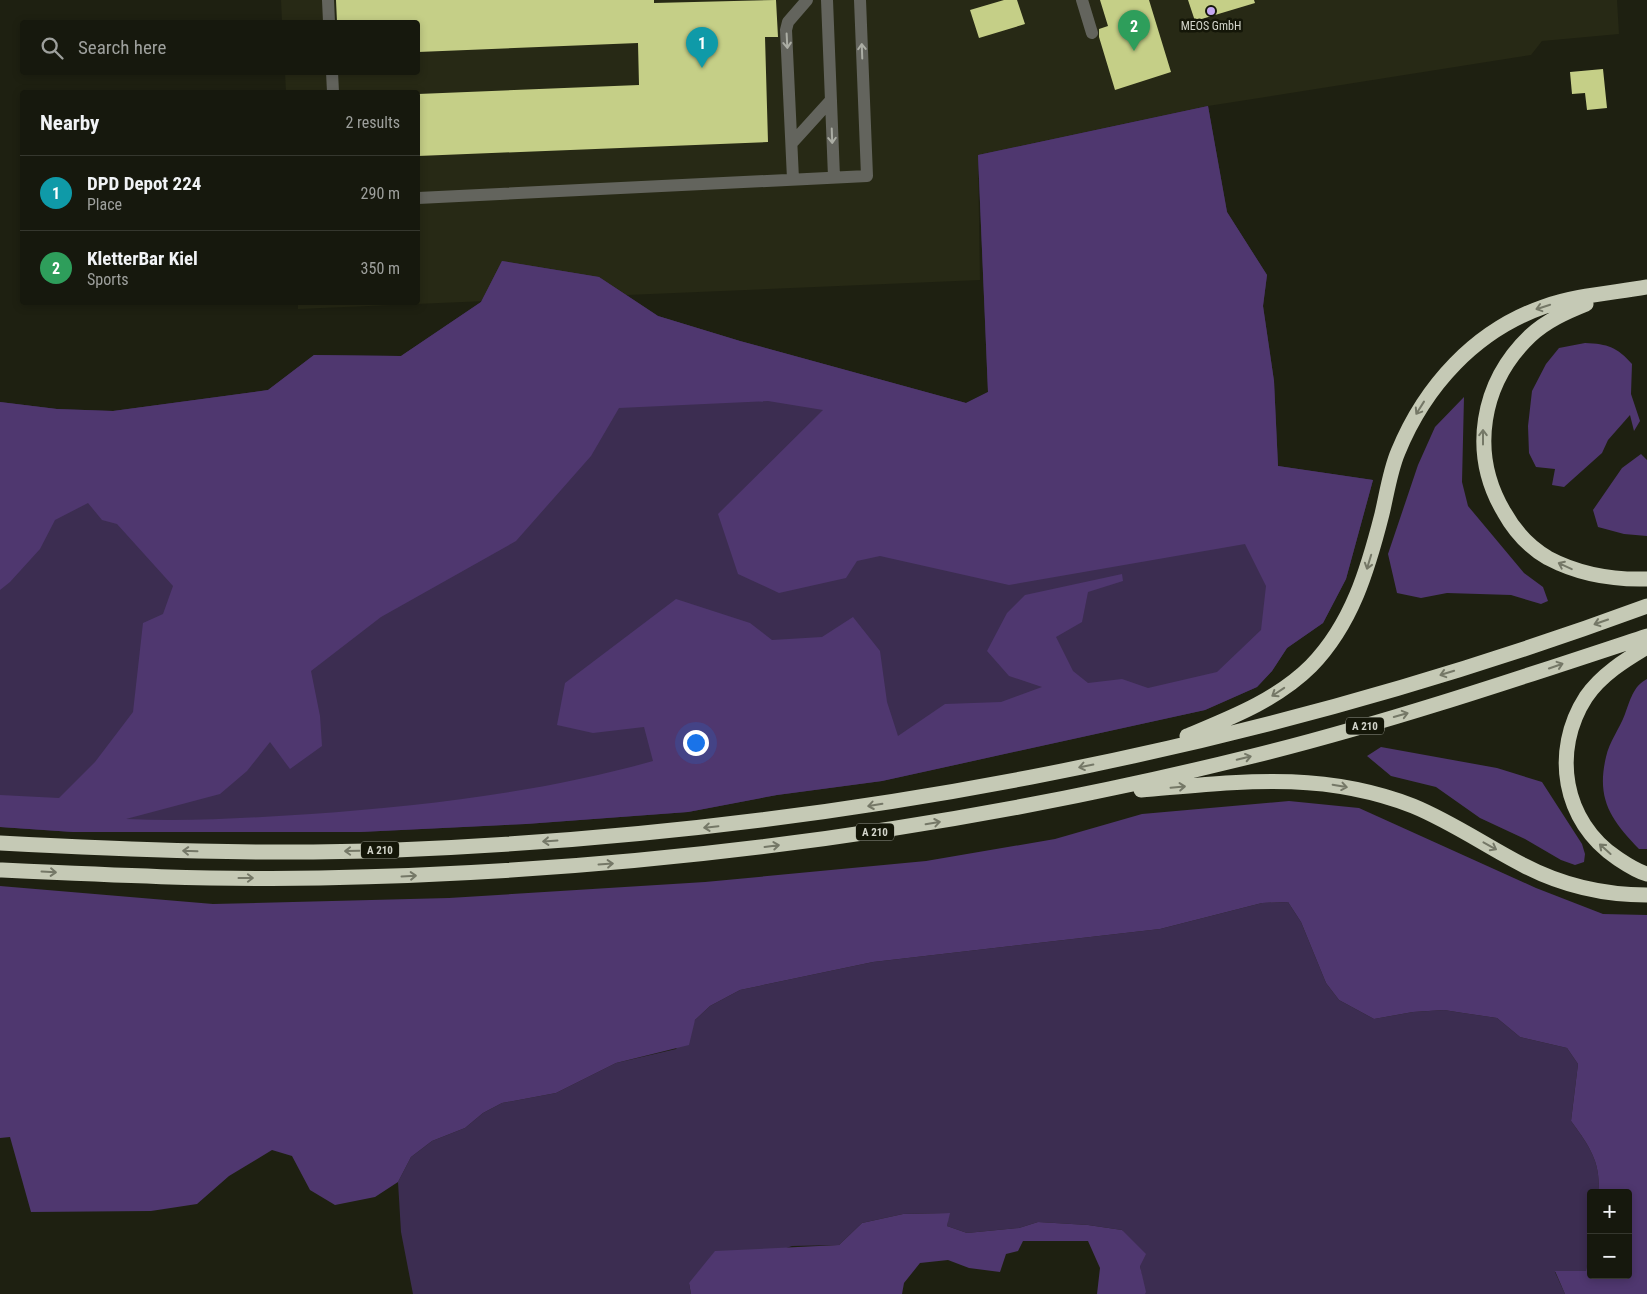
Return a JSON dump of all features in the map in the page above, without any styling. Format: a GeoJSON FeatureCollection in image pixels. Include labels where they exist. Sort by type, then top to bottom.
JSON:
{"type":"FeatureCollection","features":[{"type":"Feature","properties":{"kind":"highway"},"geometry":{"type":"LineString","coordinates":[[1134,756],[1188,736],[1259,704],[1311,666],[1341,626],[1352,606],[1369,562],[1398,453],[1416,413],[1442,378],[1483,339],[1523,315],[1545,306],[1647,287]]}},
{"type":"Feature","properties":{"kind":"highway"},"geometry":{"type":"LineString","coordinates":[[1608,294],[1551,320],[1531,335],[1503,367],[1492,390],[1486,410],[1483,431],[1484,456],[1488,479],[1496,499],[1510,522],[1527,542],[1547,557],[1570,568],[1595,576],[1647,579]]}},
{"type":"Feature","properties":{"kind":"highway","name":"A 210"},"geometry":{"type":"LineString","coordinates":[[0,843],[163,850],[309,852],[394,850],[633,835],[760,822],[968,790],[1134,756],[1383,693],[1475,665],[1647,606]]}},
{"type":"Feature","properties":{"kind":"highway","name":"A 210"},"geometry":{"type":"LineString","coordinates":[[0,870],[206,878],[316,878],[510,870],[617,863],[788,844],[964,818],[1172,775],[1332,735],[1498,686],[1647,636]]}},
{"type":"Feature","properties":{"kind":"highway"},"geometry":{"type":"LineString","coordinates":[[1647,647],[1609,673],[1586,697],[1570,731],[1565,763],[1571,799],[1586,829],[1609,853],[1627,865],[1647,874]]}},
{"type":"Feature","properties":{"kind":"highway"},"geometry":{"type":"LineString","coordinates":[[1077,795],[1272,780],[1348,787],[1414,807],[1448,822],[1523,865],[1553,878],[1604,892],[1647,895]]}},
{"type":"Feature","properties":{"kind":"lane"},"geometry":{"type":"LineString","coordinates":[[328,0],[329,20]]}},
{"type":"Feature","properties":{"kind":"lane"},"geometry":{"type":"LineString","coordinates":[[793,179],[786,30],[788,22],[807,0]]}},
{"type":"Feature","properties":{"kind":"lane"},"geometry":{"type":"LineString","coordinates":[[826,0],[834,177]]}},
{"type":"Feature","properties":{"kind":"lane"},"geometry":{"type":"LineString","coordinates":[[420,198],[867,176],[860,0]]}},
{"type":"Feature","properties":{"kind":"lane"},"geometry":{"type":"LineString","coordinates":[[1082,0],[1092,33]]}},
{"type":"Feature","properties":{"kind":"lane"},"geometry":{"type":"LineString","coordinates":[[332,75],[333,90]]}},
{"type":"Feature","properties":{"kind":"lane"},"geometry":{"type":"LineString","coordinates":[[792,143],[831,100]]}},
{"type":"Feature","properties":{"kind":"shaded area"},"geometry":{"type":"Polygon","coordinates":[[[281,0],[1617,0],[1619,34],[1542,41],[1531,55],[1208,106],[978,155],[980,280],[420,304],[420,90],[286,90],[285,75],[420,75],[420,20],[282,20],[281,0]]]}},
{"type":"Feature","properties":{"kind":"shaded area"},"geometry":{"type":"Polygon","coordinates":[[[1208,106],[1227,212],[1267,275],[1263,306],[1274,381],[1278,466],[1373,480],[1346,579],[1323,623],[1287,648],[1272,671],[1257,687],[1205,710],[882,781],[777,795],[688,812],[526,824],[360,832],[73,832],[0,827],[0,402],[57,409],[113,411],[268,390],[314,355],[401,356],[481,302],[502,261],[599,277],[658,316],[740,341],[966,403],[988,392],[978,155],[1208,106]]]}},
{"type":"Feature","properties":{"kind":"shaded area"},"geometry":{"type":"Polygon","coordinates":[[[1208,106],[1227,212],[1267,275],[1263,306],[1274,381],[1278,466],[1373,480],[1346,579],[1323,623],[1287,648],[1272,671],[1257,687],[1205,710],[882,781],[777,795],[688,812],[526,824],[360,832],[73,832],[0,827],[0,795],[59,798],[95,762],[133,712],[143,623],[163,614],[173,586],[117,524],[102,520],[88,503],[55,520],[40,549],[10,582],[0,590],[0,402],[57,409],[113,411],[268,390],[314,355],[401,356],[481,302],[502,261],[599,277],[658,316],[740,341],[966,403],[988,392],[978,155],[1208,106]],[[768,401],[619,408],[591,456],[516,541],[381,617],[311,671],[320,716],[322,746],[290,769],[270,742],[247,771],[220,794],[126,819],[195,820],[241,818],[397,807],[526,789],[611,772],[653,761],[644,727],[593,733],[557,725],[565,683],[676,599],[750,623],[772,640],[822,637],[853,617],[880,651],[887,702],[898,736],[945,704],[1001,702],[1042,687],[1009,676],[987,651],[1007,613],[1025,595],[1122,574],[1123,581],[1088,592],[1082,622],[1056,637],[1073,671],[1088,683],[1122,679],[1148,688],[1217,672],[1261,630],[1266,586],[1245,544],[1009,585],[880,556],[857,561],[846,578],[779,593],[738,574],[718,514],[823,410],[768,401]]]}},
{"type":"Feature","properties":{"kind":"shaded area"},"geometry":{"type":"Polygon","coordinates":[[[298,305],[392,305],[298,309],[298,305]]]}},
{"type":"Feature","properties":{"kind":"shaded area"},"geometry":{"type":"Polygon","coordinates":[[[1585,343],[1600,344],[1617,350],[1632,364],[1631,394],[1640,421],[1634,431],[1630,415],[1608,440],[1602,453],[1564,487],[1552,485],[1555,469],[1536,467],[1529,453],[1528,426],[1532,391],[1546,364],[1559,348],[1585,343]]]}},
{"type":"Feature","properties":{"kind":"shaded area"},"geometry":{"type":"Polygon","coordinates":[[[1464,397],[1462,482],[1468,506],[1524,573],[1543,587],[1548,601],[1541,604],[1511,595],[1447,593],[1421,598],[1397,593],[1388,554],[1418,465],[1435,427],[1464,397]]]}},
{"type":"Feature","properties":{"kind":"shaded area"},"geometry":{"type":"Polygon","coordinates":[[[1641,454],[1647,460],[1647,536],[1624,534],[1598,527],[1593,510],[1622,468],[1641,454]]]}},
{"type":"Feature","properties":{"kind":"shaded area"},"geometry":{"type":"Polygon","coordinates":[[[1647,679],[1647,849],[1639,849],[1621,828],[1608,808],[1603,785],[1603,772],[1610,746],[1633,694],[1638,686],[1647,679]]]}},
{"type":"Feature","properties":{"kind":"shaded area"},"geometry":{"type":"Polygon","coordinates":[[[1381,747],[1497,768],[1542,782],[1582,844],[1585,854],[1584,862],[1575,865],[1561,860],[1525,839],[1480,818],[1436,787],[1391,776],[1367,756],[1381,747]]]}},
{"type":"Feature","properties":{"kind":"shaded area"},"geometry":{"type":"Polygon","coordinates":[[[1289,801],[1359,808],[1536,888],[1603,914],[1647,915],[1647,1294],[1565,1294],[1555,1271],[1586,1271],[1587,1265],[1587,1279],[1632,1279],[1632,1189],[1598,1189],[1596,1163],[1588,1146],[1571,1121],[1578,1064],[1567,1048],[1520,1037],[1497,1018],[1444,1010],[1413,1012],[1374,1019],[1339,1000],[1326,983],[1301,922],[1288,902],[1262,903],[1160,929],[873,962],[740,990],[710,1006],[695,1020],[689,1045],[616,1063],[556,1093],[502,1103],[483,1113],[465,1128],[432,1141],[411,1157],[398,1182],[375,1197],[335,1205],[310,1190],[292,1156],[272,1150],[229,1176],[197,1204],[151,1211],[31,1212],[10,1137],[0,1138],[0,886],[213,904],[449,898],[705,882],[926,861],[1055,839],[1142,814],[1289,801]]]}},
{"type":"Feature","properties":{"kind":"shaded area"},"geometry":{"type":"Polygon","coordinates":[[[1288,902],[1301,922],[1326,983],[1339,1000],[1374,1019],[1413,1012],[1444,1010],[1497,1018],[1520,1037],[1567,1048],[1578,1064],[1571,1121],[1592,1154],[1596,1163],[1599,1182],[1598,1189],[1587,1189],[1586,1271],[1555,1272],[1565,1294],[1145,1294],[1140,1266],[1122,1230],[1088,1225],[1038,1222],[1019,1228],[967,1233],[947,1226],[949,1213],[903,1214],[862,1223],[839,1245],[792,1246],[689,1283],[691,1294],[413,1294],[401,1232],[398,1182],[411,1157],[432,1141],[465,1128],[483,1113],[502,1103],[556,1093],[616,1063],[676,1049],[695,1020],[710,1006],[740,990],[873,962],[1160,929],[1262,903],[1288,902]]]}},
{"type":"Feature","properties":{"kind":"shaded area"},"geometry":{"type":"Polygon","coordinates":[[[950,1213],[947,1226],[967,1233],[1019,1228],[1038,1222],[1088,1225],[1122,1230],[1146,1254],[1140,1266],[1146,1292],[1145,1294],[1097,1294],[1100,1268],[1088,1241],[1023,1241],[1018,1251],[1006,1254],[1000,1272],[969,1268],[948,1260],[920,1263],[904,1283],[902,1294],[691,1294],[689,1283],[715,1251],[839,1245],[862,1223],[903,1214],[950,1213]]]}},
{"type":"Feature","properties":{"kind":"building"},"geometry":{"type":"Polygon","coordinates":[[[336,0],[654,0],[654,3],[776,0],[778,37],[765,37],[768,142],[420,156],[420,94],[639,85],[638,43],[420,52],[420,20],[337,20],[336,0]]]}},
{"type":"Feature","properties":{"kind":"building"},"geometry":{"type":"Polygon","coordinates":[[[1004,0],[1017,0],[1025,24],[979,38],[970,10],[1004,0]]]}},
{"type":"Feature","properties":{"kind":"building"},"geometry":{"type":"Polygon","coordinates":[[[1100,0],[1149,0],[1171,72],[1115,90],[1099,37],[1099,29],[1108,26],[1100,0]]]}},
{"type":"Feature","properties":{"kind":"building","name":"MEOS GmbH"},"geometry":{"type":"Polygon","coordinates":[[[1188,0],[1254,0],[1255,3],[1195,21],[1188,0]]]}},
{"type":"Feature","properties":{"kind":"building"},"geometry":{"type":"Polygon","coordinates":[[[1603,69],[1607,108],[1587,110],[1585,93],[1572,94],[1570,72],[1603,69]]]}},
{"type":"Feature","properties":{"kind":"place","name":"MEOS GmbH"},"geometry":{"type":"Point","coordinates":[1211,11]}},
{"type":"Feature","properties":{"kind":"place","name":"KletterBar Kiel"},"geometry":{"type":"Point","coordinates":[1134,51]}},
{"type":"Feature","properties":{"kind":"place","name":"DPD Depot 224"},"geometry":{"type":"Point","coordinates":[702,68]}}]}
